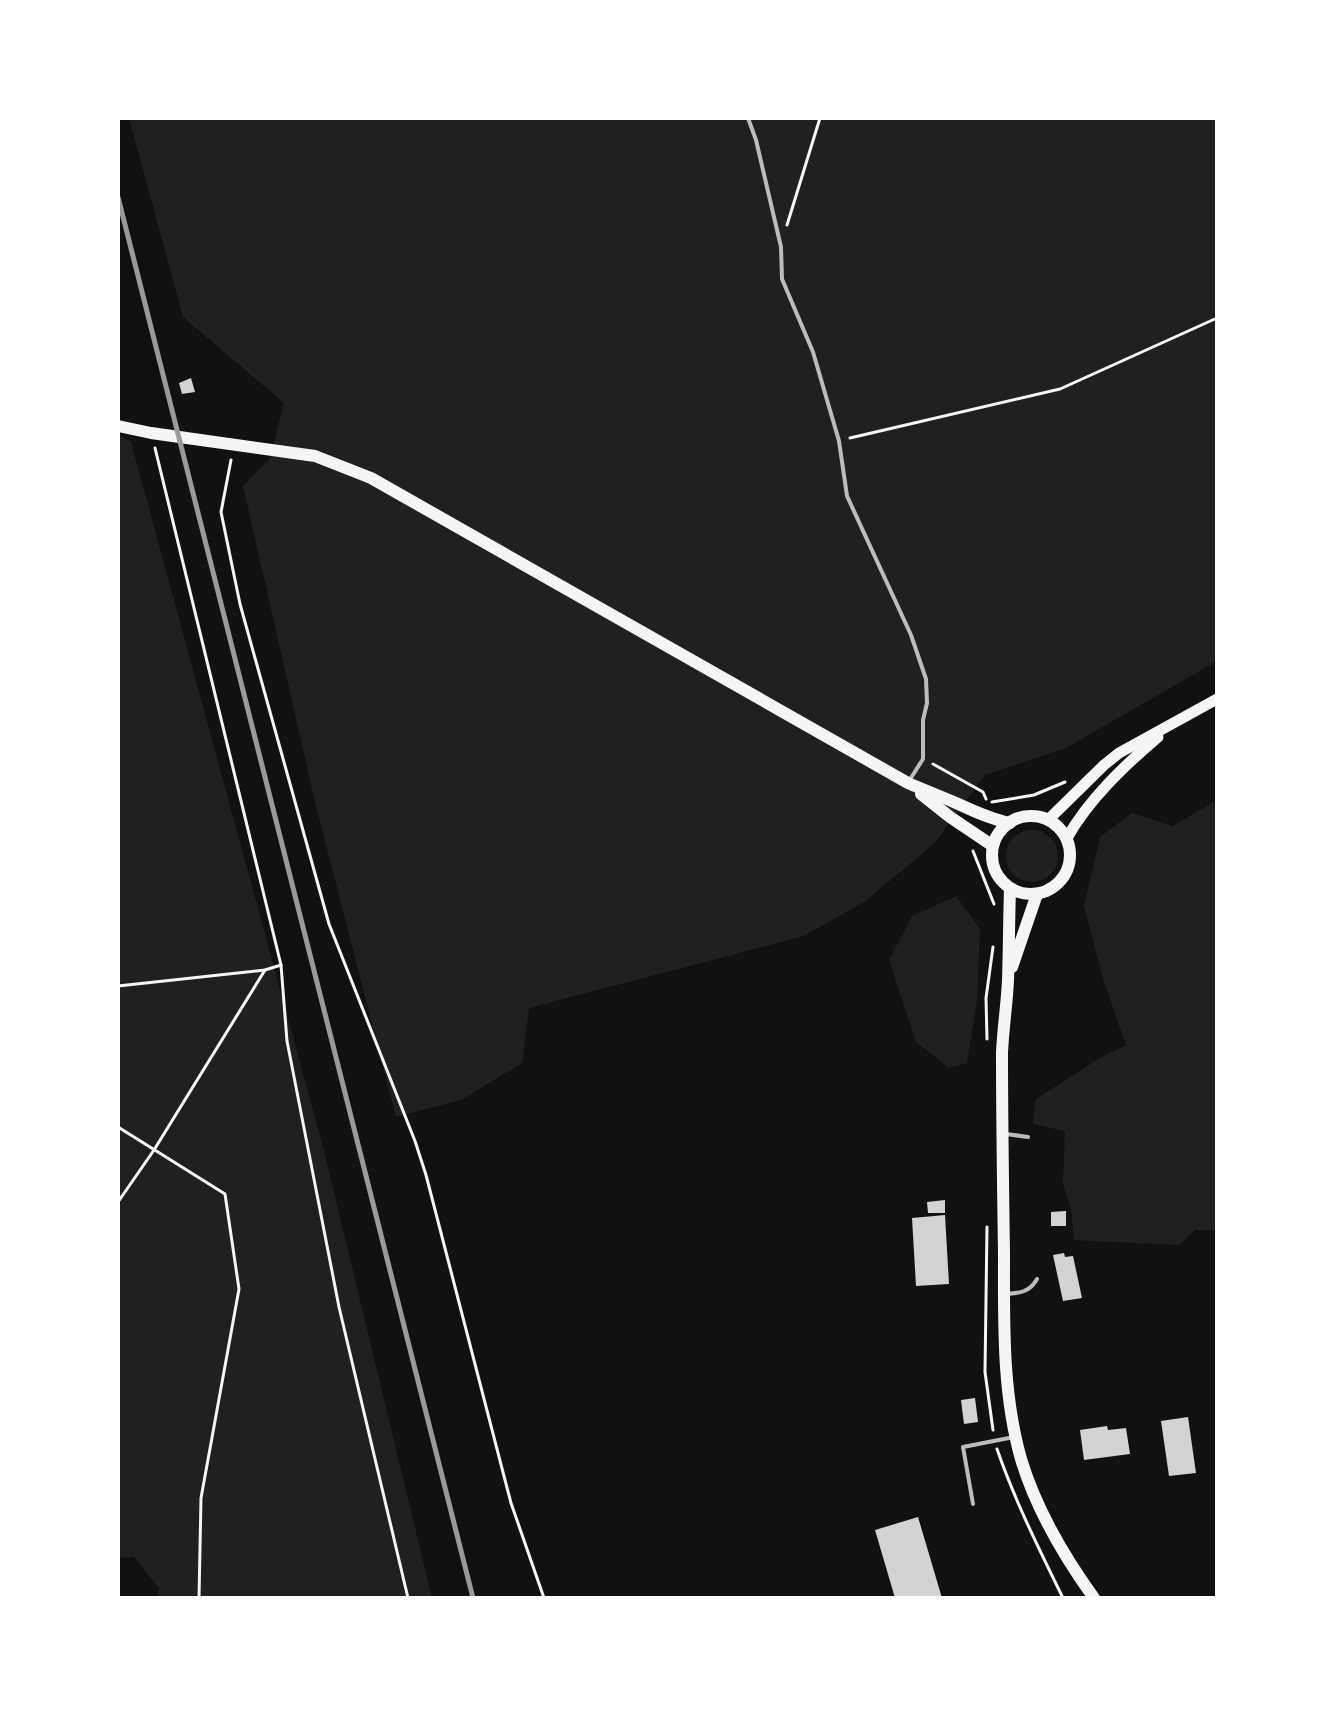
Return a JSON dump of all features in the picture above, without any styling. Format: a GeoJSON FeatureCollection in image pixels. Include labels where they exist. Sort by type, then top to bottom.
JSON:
{"type":"FeatureCollection","features":[{"type":"Feature","properties":{"kind":"main road"},"geometry":{"type":"LineString","coordinates":[[118,426],[315,456],[371,478],[908,783],[980,815],[1010,823]]}},
{"type":"Feature","properties":{"kind":"main road"},"geometry":{"type":"LineString","coordinates":[[1048,820],[1119,753],[1217,699]]}},
{"type":"Feature","properties":{"kind":"main road"},"geometry":{"type":"LineString","coordinates":[[1067,838],[1093,801],[1131,760],[1170,726]]}},
{"type":"Feature","properties":{"kind":"main road"},"geometry":{"type":"LineString","coordinates":[[908,783],[993,846]]}},
{"type":"Feature","properties":{"kind":"main road"},"geometry":{"type":"LineString","coordinates":[[1026,816],[1048,820],[1058,826],[1067,838],[1071,852],[1069,867],[1062,880],[1051,890],[1037,894],[1023,894],[1010,889],[1001,881],[992,858],[998,834],[1010,823],[1026,816]]}},
{"type":"Feature","properties":{"kind":"main road"},"geometry":{"type":"LineString","coordinates":[[1010,889],[1008,982],[1002,1051],[1004,1294],[1010,1411],[1030,1485],[1048,1525],[1093,1598]]}},
{"type":"Feature","properties":{"kind":"main road"},"geometry":{"type":"LineString","coordinates":[[1008,982],[1037,894]]}},
{"type":"Feature","properties":{"kind":"lane"},"geometry":{"type":"LineString","coordinates":[[748,118],[781,247],[782,279],[813,352],[839,441],[847,496],[911,635],[926,679],[923,759],[908,783]]}},
{"type":"Feature","properties":{"kind":"lane"},"geometry":{"type":"LineString","coordinates":[[1003,1134],[1028,1137]]}},
{"type":"Feature","properties":{"kind":"lane"},"geometry":{"type":"LineString","coordinates":[[1004,1294],[1027,1291],[1037,1279]]}},
{"type":"Feature","properties":{"kind":"lane"},"geometry":{"type":"LineString","coordinates":[[973,1504],[963,1447],[1016,1437]]}},
{"type":"Feature","properties":{"kind":"path"},"geometry":{"type":"LineString","coordinates":[[781,247],[820,118]]}},
{"type":"Feature","properties":{"kind":"path"},"geometry":{"type":"LineString","coordinates":[[839,441],[1060,389],[1217,318]]}},
{"type":"Feature","properties":{"kind":"path"},"geometry":{"type":"LineString","coordinates":[[151,433],[281,965],[287,1041],[339,1307],[408,1598]]}},
{"type":"Feature","properties":{"kind":"path"},"geometry":{"type":"LineString","coordinates":[[234,444],[221,512],[240,604],[329,924],[426,1175],[511,1503],[544,1598]]}},
{"type":"Feature","properties":{"kind":"path"},"geometry":{"type":"LineString","coordinates":[[923,759],[983,792],[987,802],[1034,795],[1063,784]]}},
{"type":"Feature","properties":{"kind":"path"},"geometry":{"type":"LineString","coordinates":[[118,986],[265,970],[281,965]]}},
{"type":"Feature","properties":{"kind":"path"},"geometry":{"type":"LineString","coordinates":[[118,1202],[154,1150],[265,970]]}},
{"type":"Feature","properties":{"kind":"path"},"geometry":{"type":"LineString","coordinates":[[118,1127],[225,1194],[239,1289],[201,1498],[199,1598]]}},
{"type":"Feature","properties":{"kind":"shaded area"},"geometry":{"type":"Polygon","coordinates":[[[129,118],[1217,118],[1217,661],[1066,748],[985,775],[935,843],[864,902],[804,936],[529,1008],[522,1063],[461,1100],[396,1117],[315,802],[243,486],[270,459],[284,403],[183,317],[129,118]]]}},
{"type":"Feature","properties":{"kind":"shaded area"},"geometry":{"type":"Polygon","coordinates":[[[118,434],[131,442],[324,1151],[432,1598],[157,1598],[159,1588],[134,1557],[118,1558],[118,434]]]}},
{"type":"Feature","properties":{"kind":"shaded area"},"geometry":{"type":"Polygon","coordinates":[[[1217,800],[1217,1230],[1195,1230],[1179,1245],[1074,1240],[1071,1209],[1063,1184],[1065,1131],[1033,1124],[1036,1099],[1126,1045],[1103,979],[1084,906],[1100,837],[1132,813],[1173,826],[1217,800]]]}},
{"type":"Feature","properties":{"kind":"shaded area"},"geometry":{"type":"Polygon","coordinates":[[[1032,830],[1050,838],[1058,856],[1050,874],[1032,882],[1014,874],[1006,856],[1014,838],[1032,830]]]}},
{"type":"Feature","properties":{"kind":"shaded area"},"geometry":{"type":"Polygon","coordinates":[[[956,896],[980,929],[977,1000],[967,1063],[949,1068],[916,1042],[889,960],[912,916],[956,896]]]}},
{"type":"Feature","properties":{"kind":"building"},"geometry":{"type":"Polygon","coordinates":[[[191,378],[195,392],[182,394],[179,383],[191,378]]]}},
{"type":"Feature","properties":{"kind":"building"},"geometry":{"type":"Polygon","coordinates":[[[945,1200],[945,1213],[928,1213],[927,1202],[945,1200]]]}},
{"type":"Feature","properties":{"kind":"building"},"geometry":{"type":"Polygon","coordinates":[[[1066,1211],[1066,1226],[1051,1226],[1051,1212],[1066,1211]]]}},
{"type":"Feature","properties":{"kind":"building"},"geometry":{"type":"Polygon","coordinates":[[[945,1215],[949,1284],[916,1286],[912,1218],[945,1215]]]}},
{"type":"Feature","properties":{"kind":"building"},"geometry":{"type":"Polygon","coordinates":[[[1064,1253],[1065,1257],[1073,1256],[1082,1298],[1063,1301],[1053,1255],[1064,1253]]]}},
{"type":"Feature","properties":{"kind":"building"},"geometry":{"type":"Polygon","coordinates":[[[975,1398],[978,1422],[964,1424],[961,1400],[975,1398]]]}},
{"type":"Feature","properties":{"kind":"building"},"geometry":{"type":"Polygon","coordinates":[[[1188,1417],[1196,1473],[1169,1476],[1161,1421],[1188,1417]]]}},
{"type":"Feature","properties":{"kind":"building"},"geometry":{"type":"Polygon","coordinates":[[[1107,1426],[1108,1430],[1126,1428],[1130,1454],[1084,1460],[1080,1430],[1107,1426]]]}},
{"type":"Feature","properties":{"kind":"building"},"geometry":{"type":"Polygon","coordinates":[[[918,1517],[942,1598],[895,1598],[875,1530],[918,1517]]]}},
{"type":"Feature","properties":{"kind":"railway"},"geometry":{"type":"LineString","coordinates":[[118,197],[473,1598]]}}]}
